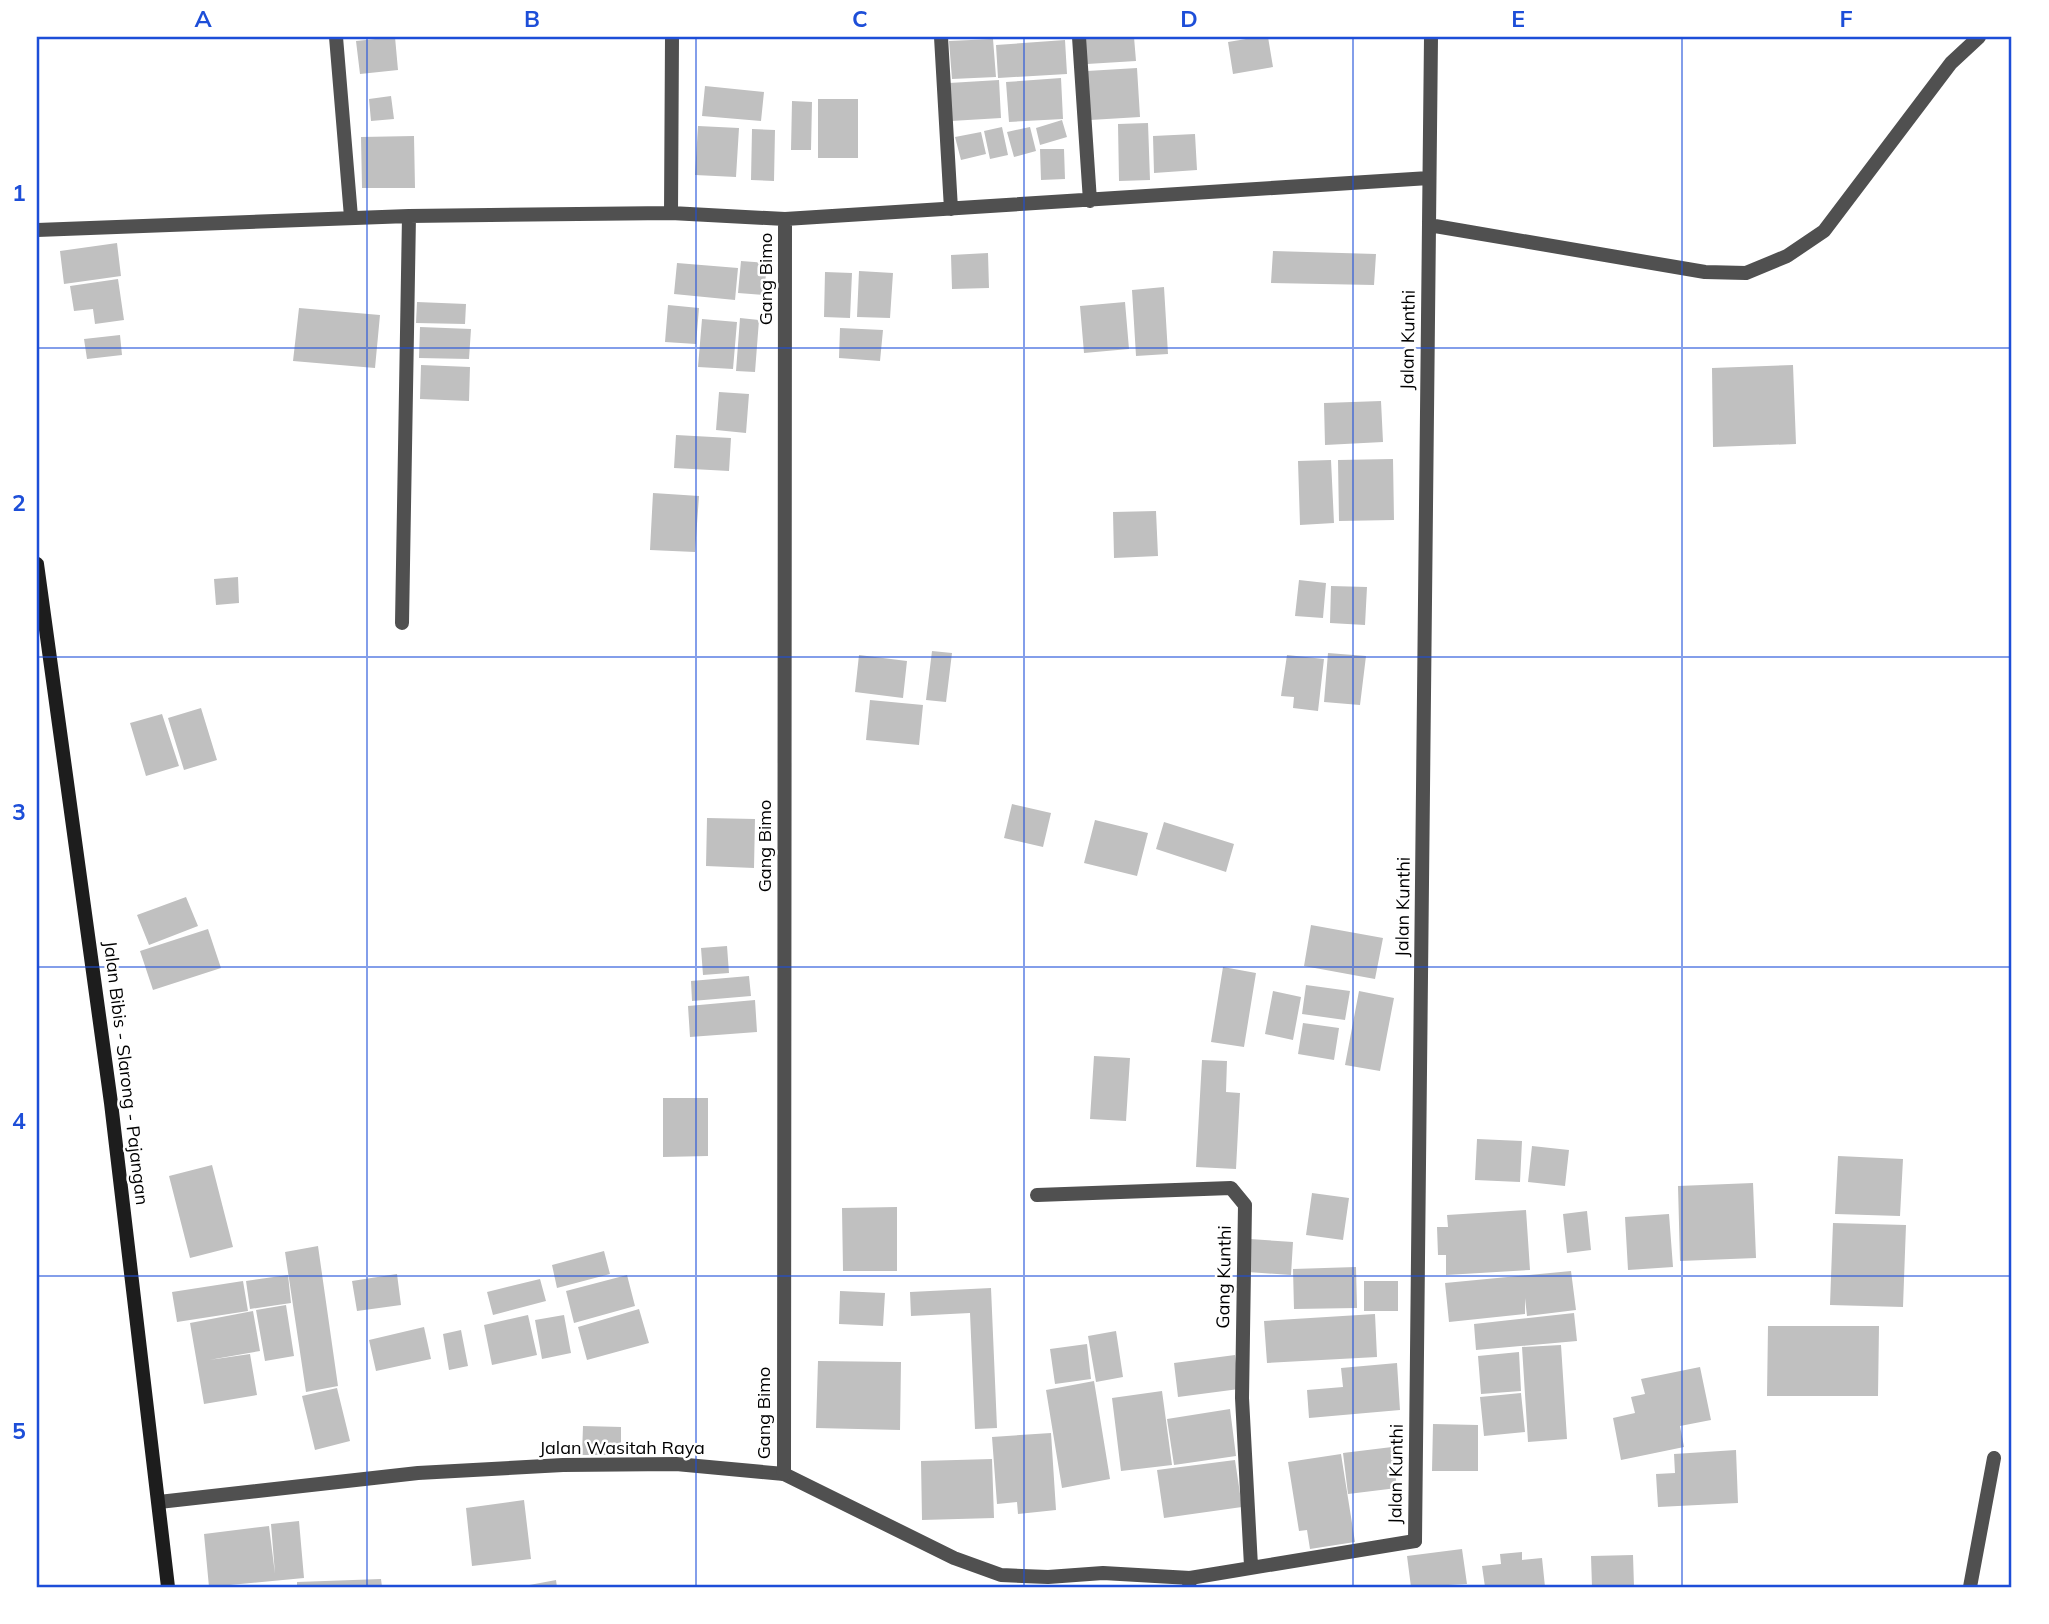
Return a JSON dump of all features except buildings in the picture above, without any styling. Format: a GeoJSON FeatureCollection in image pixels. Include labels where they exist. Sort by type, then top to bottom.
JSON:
{"type":"FeatureCollection","features":[{"type":"Feature","properties":{"kind":"main road","name":"Jalan Bibis - Slarong - Pajangan"},"geometry":{"type":"LineString","coordinates":[[37,564],[110,1089],[168,1587]]}},
{"type":"Feature","properties":{"kind":"street"},"geometry":{"type":"LineString","coordinates":[[336,37],[351,217]]}},
{"type":"Feature","properties":{"kind":"street"},"geometry":{"type":"LineString","coordinates":[[671,213],[672,37]]}},
{"type":"Feature","properties":{"kind":"street"},"geometry":{"type":"LineString","coordinates":[[941,37],[951,209]]}},
{"type":"Feature","properties":{"kind":"street"},"geometry":{"type":"LineString","coordinates":[[1079,37],[1090,201]]}},
{"type":"Feature","properties":{"kind":"street","name":"Jalan Kunthi"},"geometry":{"type":"LineString","coordinates":[[1189,1583],[1251,1566],[1415,1541],[1431,37]]}},
{"type":"Feature","properties":{"kind":"street"},"geometry":{"type":"LineString","coordinates":[[1429,225],[1705,272],[1745,273],[1787,256],[1824,231],[1951,63],[1979,37]]}},
{"type":"Feature","properties":{"kind":"street"},"geometry":{"type":"LineString","coordinates":[[37,230],[409,216],[671,213],[785,219],[1429,178]]}},
{"type":"Feature","properties":{"kind":"street"},"geometry":{"type":"LineString","coordinates":[[402,623],[409,216]]}},
{"type":"Feature","properties":{"kind":"street","name":"Gang Bimo"},"geometry":{"type":"LineString","coordinates":[[784,1474],[785,219]]}},
{"type":"Feature","properties":{"kind":"street","name":"Gang Kunthi"},"geometry":{"type":"LineString","coordinates":[[1037,1195],[1231,1188],[1240,1196],[1245,1205],[1242,1398],[1251,1566]]}},
{"type":"Feature","properties":{"kind":"street"},"geometry":{"type":"LineString","coordinates":[[1970,1587],[1994,1458]]}},
{"type":"Feature","properties":{"kind":"street","name":"Jalan Wasitah Raya"},"geometry":{"type":"LineString","coordinates":[[159,1502],[418,1473],[562,1465],[676,1464],[784,1474],[954,1558],[1001,1575],[1048,1577],[1103,1573],[1189,1583]]}}]}
